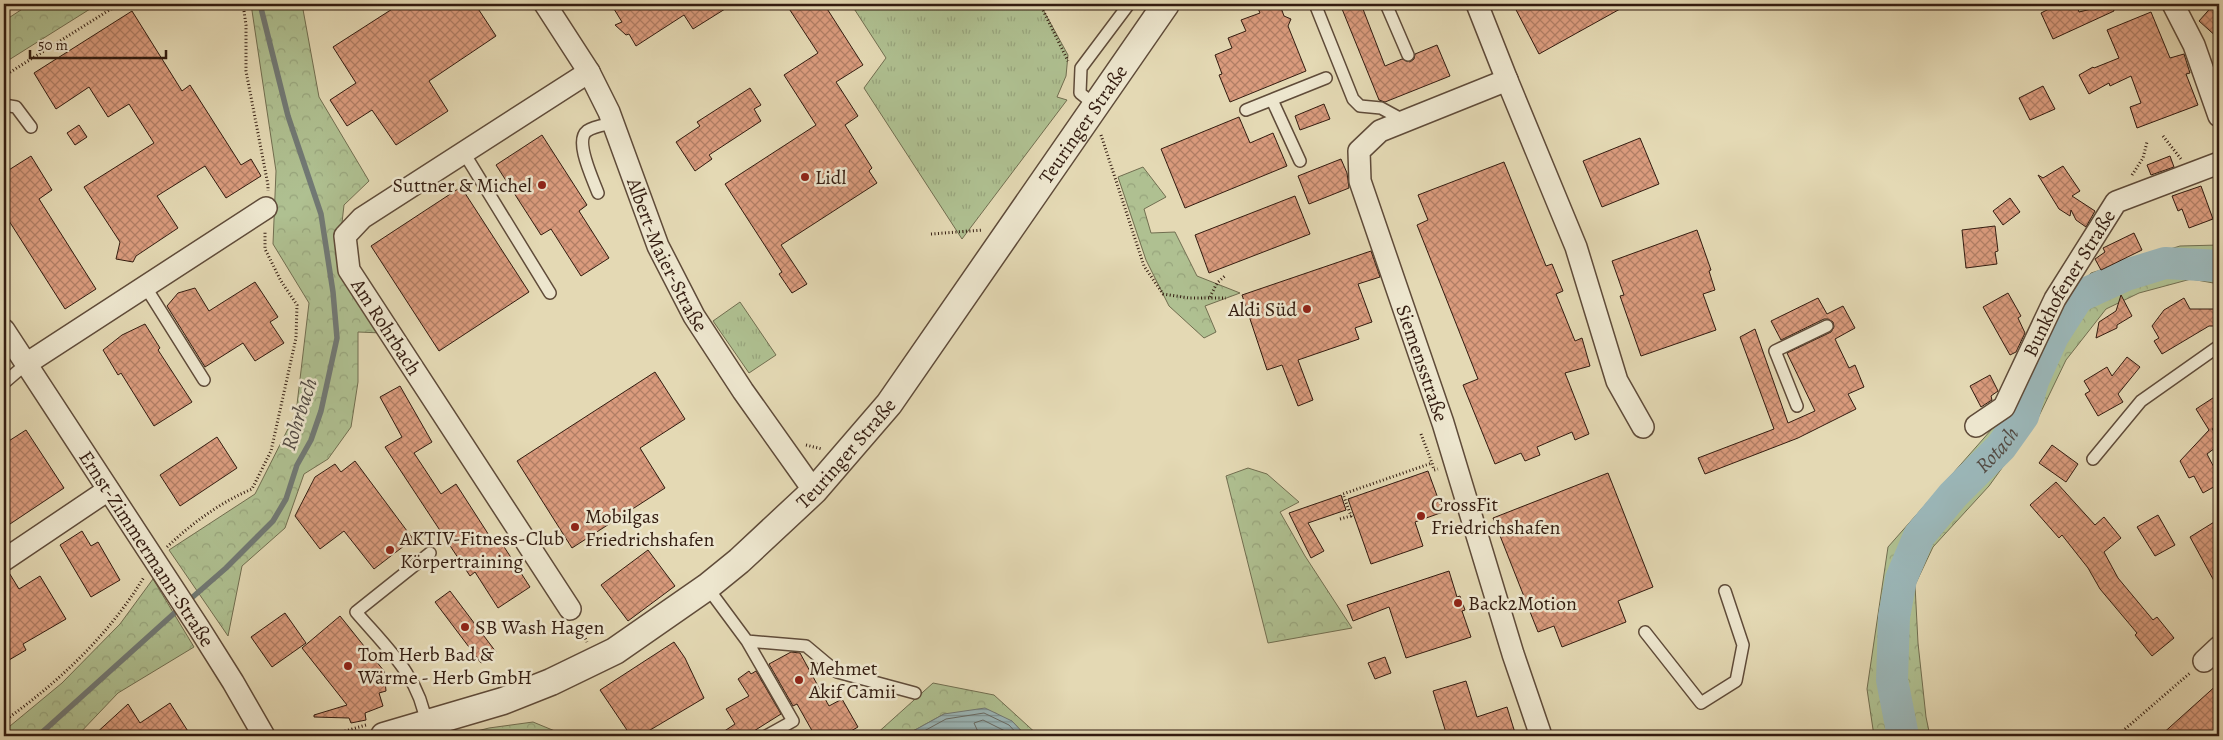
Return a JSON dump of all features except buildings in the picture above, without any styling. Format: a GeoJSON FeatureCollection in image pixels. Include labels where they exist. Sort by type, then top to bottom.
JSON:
{"type":"FeatureCollection","features":[{"type":"Feature","properties":{"kind":"street","name":"Albert-Maier-Straße"},"geometry":{"type":"LineString","coordinates":[[545,4],[589,72],[613,123],[658,246],[694,316],[742,391],[814,491]]}},
{"type":"Feature","properties":{"kind":"street","name":"Teuringer Straße"},"geometry":{"type":"LineString","coordinates":[[375,730],[426,724],[511,698],[551,682],[630,641],[707,587],[739,561],[814,491],[889,404],[1096,115],[1166,4]]}},
{"type":"Feature","properties":{"kind":"street"},"geometry":{"type":"LineString","coordinates":[[1477,4],[1576,247],[1617,381],[1643,427]]}},
{"type":"Feature","properties":{"kind":"street"},"geometry":{"type":"LineString","coordinates":[[2173,4],[2194,45],[2218,107]]}},
{"type":"Feature","properties":{"kind":"street","name":"Am Rohrbach"},"geometry":{"type":"LineString","coordinates":[[570,609],[349,270],[345,236],[362,218],[589,72]]}},
{"type":"Feature","properties":{"kind":"street","name":"Siemensstraße"},"geometry":{"type":"LineString","coordinates":[[1507,80],[1380,131],[1359,151],[1360,181],[1455,464],[1510,645],[1540,733]]}},
{"type":"Feature","properties":{"kind":"street","name":"Bunkhofener Straße"},"geometry":{"type":"LineString","coordinates":[[1976,426],[2004,408],[2054,299],[2116,202],[2219,163]]}},
{"type":"Feature","properties":{"kind":"street"},"geometry":{"type":"LineString","coordinates":[[26,364],[266,208]]}},
{"type":"Feature","properties":{"kind":"street","name":"Ernst-Zimmermann-Straße"},"geometry":{"type":"LineString","coordinates":[[4,330],[199,628],[264,736]]}},
{"type":"Feature","properties":{"kind":"street"},"geometry":{"type":"LineString","coordinates":[[4,560],[108,490]]}},
{"type":"Feature","properties":{"kind":"lane"},"geometry":{"type":"LineString","coordinates":[[1096,115],[1080,93],[1081,68],[1129,4]]}},
{"type":"Feature","properties":{"kind":"lane"},"geometry":{"type":"LineString","coordinates":[[1315,4],[1353,98],[1360,106],[1381,108],[1405,121]]}},
{"type":"Feature","properties":{"kind":"lane"},"geometry":{"type":"LineString","coordinates":[[1386,4],[1408,55]]}},
{"type":"Feature","properties":{"kind":"lane"},"geometry":{"type":"LineString","coordinates":[[1246,110],[1326,78]]}},
{"type":"Feature","properties":{"kind":"lane"},"geometry":{"type":"LineString","coordinates":[[1272,100],[1300,161]]}},
{"type":"Feature","properties":{"kind":"lane"},"geometry":{"type":"LineString","coordinates":[[4,105],[16,107],[31,127]]}},
{"type":"Feature","properties":{"kind":"lane"},"geometry":{"type":"LineString","coordinates":[[598,193],[581,144],[582,136],[589,130],[613,123]]}},
{"type":"Feature","properties":{"kind":"lane"},"geometry":{"type":"LineString","coordinates":[[464,153],[550,293]]}},
{"type":"Feature","properties":{"kind":"lane"},"geometry":{"type":"LineString","coordinates":[[145,286],[204,380]]}},
{"type":"Feature","properties":{"kind":"lane"},"geometry":{"type":"LineString","coordinates":[[1797,406],[1775,351],[1827,326]]}},
{"type":"Feature","properties":{"kind":"lane"},"geometry":{"type":"LineString","coordinates":[[2093,460],[2141,401],[2219,346]]}},
{"type":"Feature","properties":{"kind":"lane"},"geometry":{"type":"LineString","coordinates":[[4,383],[26,364]]}},
{"type":"Feature","properties":{"kind":"lane"},"geometry":{"type":"LineString","coordinates":[[426,724],[424,708],[409,675],[356,612],[430,553]]}},
{"type":"Feature","properties":{"kind":"lane"},"geometry":{"type":"LineString","coordinates":[[707,587],[747,641],[793,721],[766,736]]}},
{"type":"Feature","properties":{"kind":"lane"},"geometry":{"type":"LineString","coordinates":[[1645,632],[1701,703],[1736,681],[1743,645],[1725,591]]}},
{"type":"Feature","properties":{"kind":"lane"},"geometry":{"type":"LineString","coordinates":[[747,641],[806,646],[837,672],[915,693]]}},
{"type":"Feature","properties":{"kind":"path"},"geometry":{"type":"LineString","coordinates":[[4,76],[119,4]]}},
{"type":"Feature","properties":{"kind":"path"},"geometry":{"type":"LineString","coordinates":[[4,721],[68,671],[129,602],[154,560],[183,531],[235,496],[252,489],[271,451],[296,338],[297,304],[281,280],[265,249],[268,185],[246,70],[244,4]]}},
{"type":"Feature","properties":{"kind":"path"},"geometry":{"type":"LineString","coordinates":[[1040,4],[1079,83]]}},
{"type":"Feature","properties":{"kind":"path"},"geometry":{"type":"LineString","coordinates":[[1096,115],[1144,266],[1164,294],[1189,298],[1226,298]]}},
{"type":"Feature","properties":{"kind":"path"},"geometry":{"type":"LineString","coordinates":[[2163,136],[2183,162],[2189,174]]}},
{"type":"Feature","properties":{"kind":"path"},"geometry":{"type":"LineString","coordinates":[[931,234],[988,229]]}},
{"type":"Feature","properties":{"kind":"path"},"geometry":{"type":"LineString","coordinates":[[1210,297],[1217,283],[1226,275]]}},
{"type":"Feature","properties":{"kind":"path"},"geometry":{"type":"LineString","coordinates":[[1421,434],[1434,470],[1455,464]]}},
{"type":"Feature","properties":{"kind":"path"},"geometry":{"type":"LineString","coordinates":[[1340,519],[1351,516],[1343,494],[1432,464]]}},
{"type":"Feature","properties":{"kind":"path"},"geometry":{"type":"LineString","coordinates":[[570,609],[591,650]]}},
{"type":"Feature","properties":{"kind":"path"},"geometry":{"type":"LineString","coordinates":[[2117,736],[2212,654]]}},
{"type":"Feature","properties":{"kind":"path"},"geometry":{"type":"LineString","coordinates":[[328,736],[375,730]]}},
{"type":"Feature","properties":{"kind":"green space"},"geometry":{"type":"Polygon","coordinates":[[[30,4],[98,4],[4,63],[4,21],[30,4]]]}},
{"type":"Feature","properties":{"kind":"green space"},"geometry":{"type":"Polygon","coordinates":[[[251,4],[302,4],[319,97],[369,181],[344,205],[339,249],[382,333],[358,332],[358,382],[351,427],[328,459],[304,474],[285,528],[242,566],[228,636],[169,550],[255,494],[296,413],[309,303],[273,244],[276,171],[251,4]]]}},
{"type":"Feature","properties":{"kind":"green space"},"geometry":{"type":"Polygon","coordinates":[[[851,4],[1040,4],[1068,55],[1066,76],[1057,97],[1067,100],[962,239],[864,88],[886,58],[851,4]]]}},
{"type":"Feature","properties":{"kind":"green space"},"geometry":{"type":"Polygon","coordinates":[[[1143,167],[1166,197],[1144,209],[1151,233],[1175,232],[1197,276],[1240,293],[1205,306],[1216,332],[1204,338],[1169,306],[1146,260],[1118,177],[1143,167]]]}},
{"type":"Feature","properties":{"kind":"green space"},"geometry":{"type":"Polygon","coordinates":[[[2219,245],[2219,284],[2191,279],[2139,293],[2106,309],[2066,360],[2038,418],[1989,486],[1933,547],[1915,585],[1918,643],[1926,717],[1930,736],[1874,736],[1867,689],[1888,547],[2006,413],[2059,308],[2091,273],[2180,246],[2219,245]]]}},
{"type":"Feature","properties":{"kind":"green space"},"geometry":{"type":"Polygon","coordinates":[[[740,302],[776,355],[749,373],[713,321],[740,302]]]}},
{"type":"Feature","properties":{"kind":"green space"},"geometry":{"type":"Polygon","coordinates":[[[1248,468],[1267,474],[1299,502],[1280,512],[1305,556],[1352,628],[1268,643],[1226,476],[1248,468]]]}},
{"type":"Feature","properties":{"kind":"green space"},"geometry":{"type":"Polygon","coordinates":[[[153,579],[194,647],[118,693],[77,736],[4,736],[4,731],[62,683],[120,624],[153,579]]]}},
{"type":"Feature","properties":{"kind":"green space"},"geometry":{"type":"Polygon","coordinates":[[[933,683],[994,695],[1039,736],[1026,736],[1012,721],[944,714],[904,736],[874,736],[933,683]]]}},
{"type":"Feature","properties":{"kind":"green space"},"geometry":{"type":"Polygon","coordinates":[[[533,722],[567,736],[457,736],[489,728],[533,722]]]}},
{"type":"Feature","properties":{"kind":"water"},"geometry":{"type":"Polygon","coordinates":[[[985,708],[1012,721],[1026,736],[983,736],[950,731],[937,736],[904,736],[944,714],[985,708]]]}},
{"type":"Feature","properties":{"kind":"waterway","name":"Rohrbach"},"geometry":{"type":"LineString","coordinates":[[187,602],[226,568],[273,521],[286,499],[297,465],[311,440],[321,411],[337,338],[333,292],[321,214],[288,116],[260,4]]}},
{"type":"Feature","properties":{"kind":"waterway","name":"Rotach"},"geometry":{"type":"LineString","coordinates":[[1903,736],[1892,680],[1894,617],[1901,579],[1919,536],[1953,495],[2001,447],[2023,416],[2033,381],[2053,336],[2078,297],[2126,275],[2165,263],[2219,266]]}},
{"type":"Feature","properties":{"kind":"waterway","name":"Rohrbach"},"geometry":{"type":"LineString","coordinates":[[38,736],[180,608]]}},
{"type":"Feature","properties":{"kind":"place","name":"Lidl"},"geometry":{"type":"Point","coordinates":[805,177]}},
{"type":"Feature","properties":{"kind":"place","name":"Suttner & Michel"},"geometry":{"type":"Point","coordinates":[542,185]}},
{"type":"Feature","properties":{"kind":"place","name":"Aldi Süd"},"geometry":{"type":"Point","coordinates":[1307,309]}},
{"type":"Feature","properties":{"kind":"place","name":"CrossFit Friedrichshafen"},"geometry":{"type":"Point","coordinates":[1421,516]}},
{"type":"Feature","properties":{"kind":"place","name":"Mobilgas Friedrichshafen"},"geometry":{"type":"Point","coordinates":[575,527]}},
{"type":"Feature","properties":{"kind":"place","name":"AKTIV-Fitness-Club Körpertraining"},"geometry":{"type":"Point","coordinates":[390,550]}},
{"type":"Feature","properties":{"kind":"place","name":"Back2Motion"},"geometry":{"type":"Point","coordinates":[1458,603]}},
{"type":"Feature","properties":{"kind":"place","name":"SB Wash Hagen"},"geometry":{"type":"Point","coordinates":[465,627]}},
{"type":"Feature","properties":{"kind":"place","name":"Tom Herb Bad & Wärme - Herb GmbH"},"geometry":{"type":"Point","coordinates":[348,666]}},
{"type":"Feature","properties":{"kind":"place","name":"Mehmet Akif Camii"},"geometry":{"type":"Point","coordinates":[799,680]}}]}
